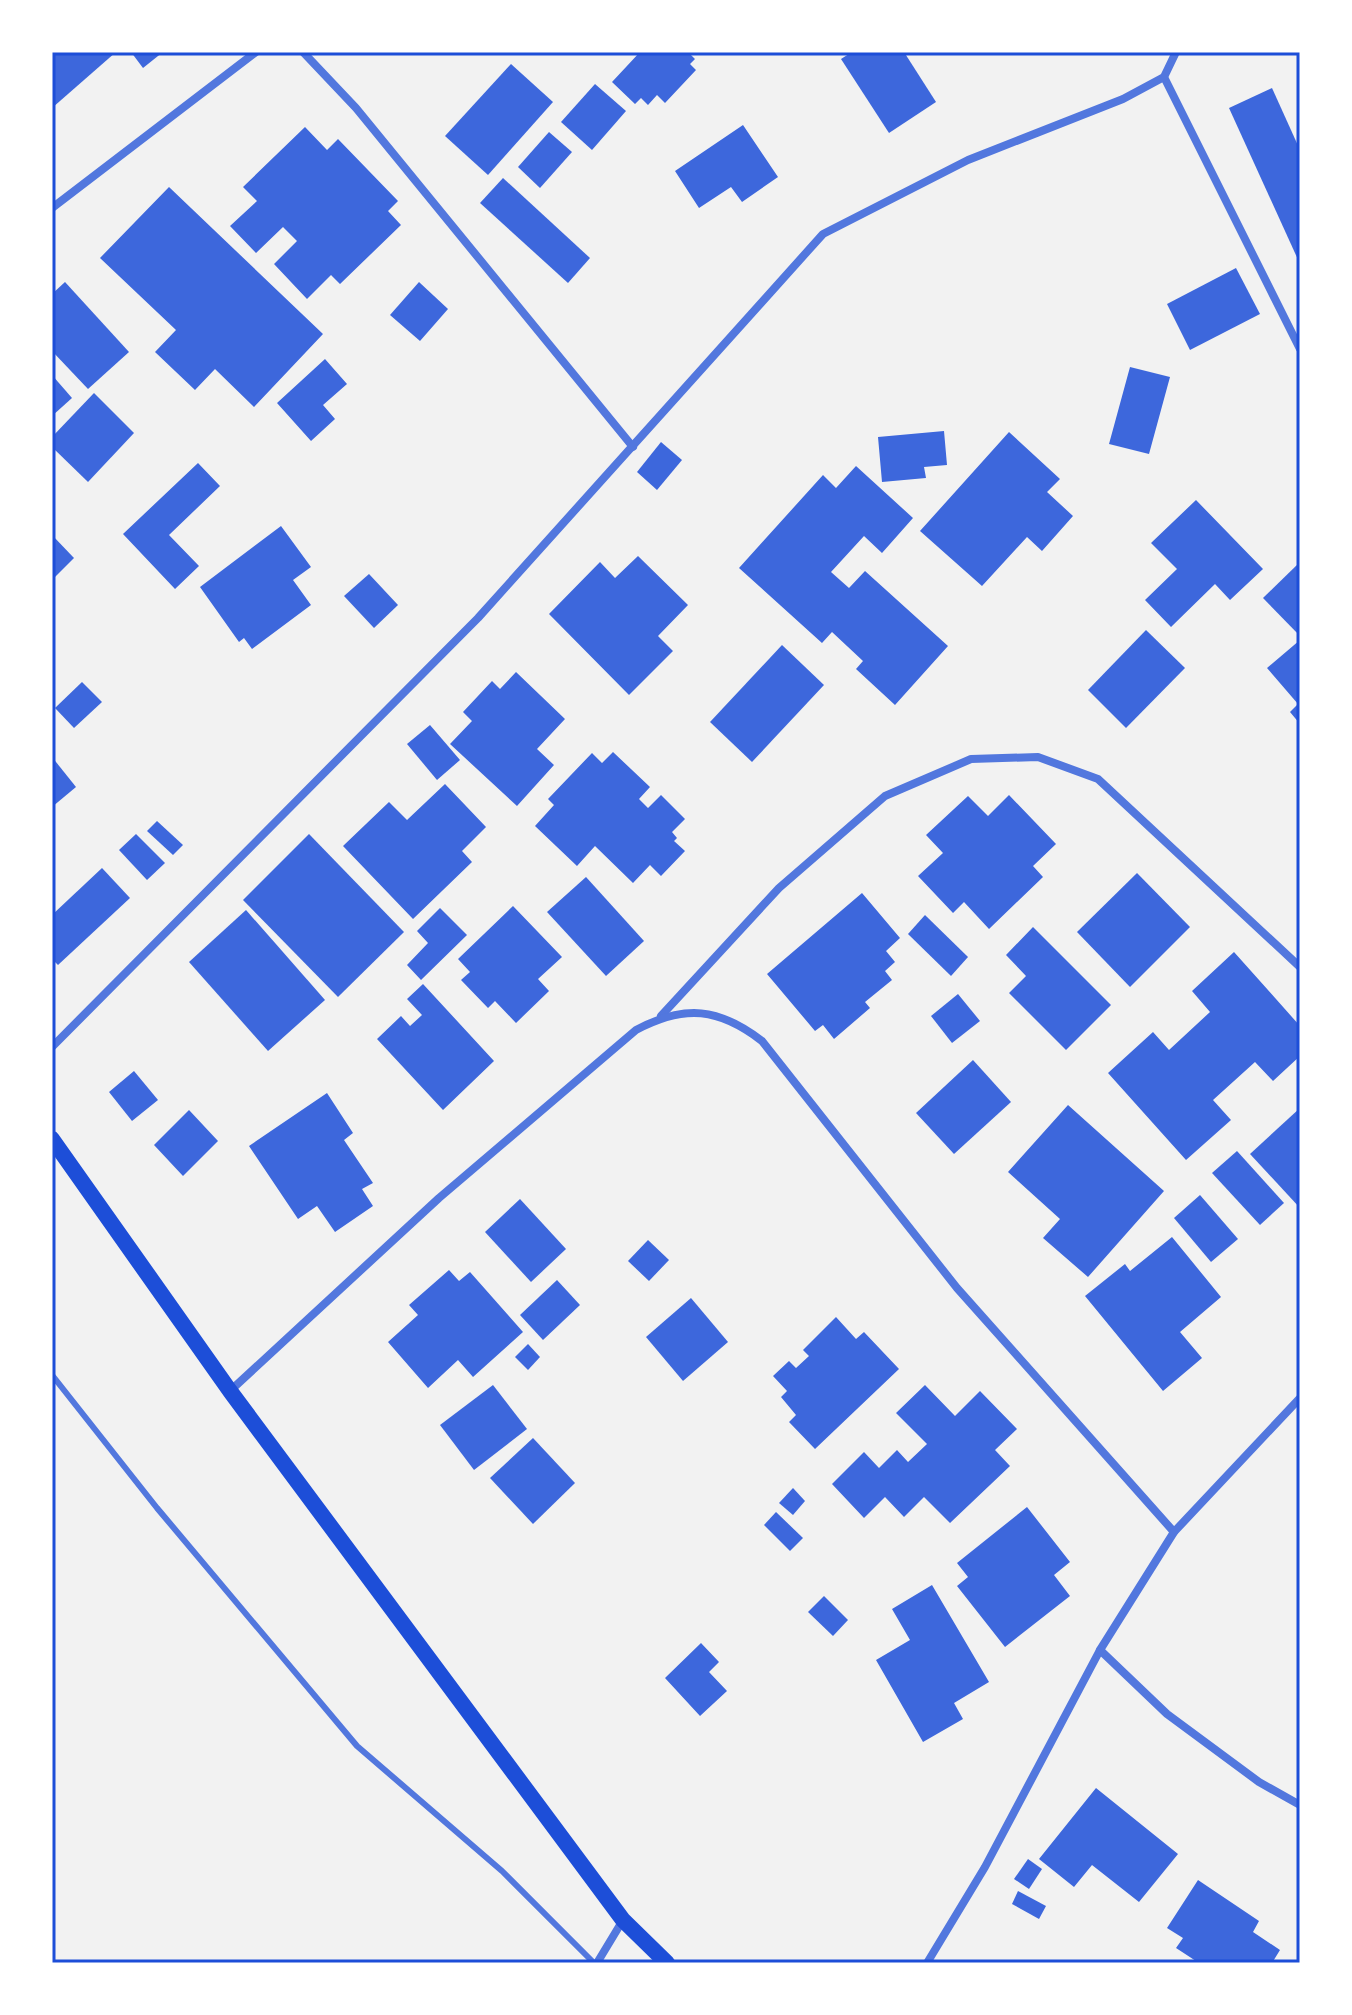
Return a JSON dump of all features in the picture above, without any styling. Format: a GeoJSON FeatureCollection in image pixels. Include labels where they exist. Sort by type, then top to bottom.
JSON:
{"type":"FeatureCollection","features":[{"type":"Feature","properties":{"kind":"main road"},"geometry":{"type":"LineString","coordinates":[[52,1139],[230,1391],[623,1920],[667,1963]]}},
{"type":"Feature","properties":{"kind":"street"},"geometry":{"type":"LineString","coordinates":[[52,208],[256,52]]}},
{"type":"Feature","properties":{"kind":"street"},"geometry":{"type":"LineString","coordinates":[[303,52],[356,108],[633,447]]}},
{"type":"Feature","properties":{"kind":"street"},"geometry":{"type":"LineString","coordinates":[[52,1047],[467,630],[823,234],[968,160],[1123,99],[1164,77],[1176,52]]}},
{"type":"Feature","properties":{"kind":"street"},"geometry":{"type":"LineString","coordinates":[[1164,77],[1300,349]]}},
{"type":"Feature","properties":{"kind":"street"},"geometry":{"type":"LineString","coordinates":[[660,1017],[779,888],[885,796],[971,759],[1038,757],[1098,779],[1300,967]]}},
{"type":"Feature","properties":{"kind":"street"},"geometry":{"type":"LineString","coordinates":[[230,1391],[439,1198],[636,1030],[660,1017],[688,1012],[715,1014],[741,1025],[762,1041],[957,1288],[1174,1532]]}},
{"type":"Feature","properties":{"kind":"street"},"geometry":{"type":"LineString","coordinates":[[927,1963],[985,1867],[1100,1650],[1174,1532],[1300,1398]]}},
{"type":"Feature","properties":{"kind":"street"},"geometry":{"type":"LineString","coordinates":[[1100,1650],[1167,1714],[1259,1782],[1300,1805]]}},
{"type":"Feature","properties":{"kind":"street"},"geometry":{"type":"LineString","coordinates":[[595,1963],[623,1920]]}},
{"type":"Feature","properties":{"kind":"lane"},"geometry":{"type":"LineString","coordinates":[[52,1375],[157,1508],[357,1746],[502,1871],[595,1963]]}},
{"type":"Feature","properties":{"kind":"building"},"geometry":{"type":"Polygon","coordinates":[[[52,52],[116,52],[52,108],[52,52]]]}},
{"type":"Feature","properties":{"kind":"building"},"geometry":{"type":"Polygon","coordinates":[[[131,52],[163,52],[143,68],[131,52]]]}},
{"type":"Feature","properties":{"kind":"building"},"geometry":{"type":"Polygon","coordinates":[[[640,52],[688,52],[695,59],[690,64],[696,70],[665,103],[657,95],[648,105],[641,98],[635,104],[612,82],[640,52]]]}},
{"type":"Feature","properties":{"kind":"building"},"geometry":{"type":"Polygon","coordinates":[[[852,52],[904,52],[936,102],[889,133],[841,59],[852,52]]]}},
{"type":"Feature","properties":{"kind":"building"},"geometry":{"type":"Polygon","coordinates":[[[511,64],[553,102],[488,175],[445,136],[511,64]]]}},
{"type":"Feature","properties":{"kind":"building"},"geometry":{"type":"Polygon","coordinates":[[[595,84],[626,111],[592,150],[561,122],[595,84]]]}},
{"type":"Feature","properties":{"kind":"building"},"geometry":{"type":"Polygon","coordinates":[[[1272,88],[1300,150],[1300,264],[1229,108],[1272,88]]]}},
{"type":"Feature","properties":{"kind":"building"},"geometry":{"type":"Polygon","coordinates":[[[743,125],[778,177],[742,202],[731,187],[699,208],[675,171],[743,125]]]}},
{"type":"Feature","properties":{"kind":"building"},"geometry":{"type":"Polygon","coordinates":[[[305,127],[327,150],[338,139],[398,201],[388,211],[401,225],[340,284],[331,275],[307,299],[274,264],[297,241],[283,227],[256,253],[230,226],[257,201],[243,187],[305,127]]]}},
{"type":"Feature","properties":{"kind":"building"},"geometry":{"type":"Polygon","coordinates":[[[549,132],[572,152],[540,188],[518,167],[549,132]]]}},
{"type":"Feature","properties":{"kind":"building"},"geometry":{"type":"Polygon","coordinates":[[[503,178],[590,258],[568,283],[480,203],[503,178]]]}},
{"type":"Feature","properties":{"kind":"building"},"geometry":{"type":"Polygon","coordinates":[[[169,187],[323,334],[254,407],[215,369],[195,390],[155,352],[176,330],[100,258],[169,187]]]}},
{"type":"Feature","properties":{"kind":"building"},"geometry":{"type":"Polygon","coordinates":[[[1236,268],[1260,314],[1190,350],[1167,304],[1236,268]]]}},
{"type":"Feature","properties":{"kind":"building"},"geometry":{"type":"Polygon","coordinates":[[[65,282],[129,352],[88,389],[52,351],[52,294],[65,282]]]}},
{"type":"Feature","properties":{"kind":"building"},"geometry":{"type":"Polygon","coordinates":[[[419,282],[448,309],[420,341],[390,315],[419,282]]]}},
{"type":"Feature","properties":{"kind":"building"},"geometry":{"type":"Polygon","coordinates":[[[325,359],[347,384],[323,405],[335,419],[311,441],[277,403],[325,359]]]}},
{"type":"Feature","properties":{"kind":"building"},"geometry":{"type":"Polygon","coordinates":[[[1130,367],[1170,377],[1149,454],[1109,444],[1130,367]]]}},
{"type":"Feature","properties":{"kind":"building"},"geometry":{"type":"Polygon","coordinates":[[[52,375],[72,398],[52,416],[52,375]]]}},
{"type":"Feature","properties":{"kind":"building"},"geometry":{"type":"Polygon","coordinates":[[[94,393],[134,433],[88,482],[52,447],[52,437],[94,393]]]}},
{"type":"Feature","properties":{"kind":"building"},"geometry":{"type":"Polygon","coordinates":[[[944,431],[947,465],[924,467],[926,478],[882,482],[878,437],[944,431]]]}},
{"type":"Feature","properties":{"kind":"building"},"geometry":{"type":"Polygon","coordinates":[[[1009,432],[1060,479],[1047,492],[1073,516],[1042,551],[1027,537],[982,586],[920,531],[1009,432]]]}},
{"type":"Feature","properties":{"kind":"building"},"geometry":{"type":"Polygon","coordinates":[[[661,442],[682,460],[657,490],[637,472],[661,442]]]}},
{"type":"Feature","properties":{"kind":"building"},"geometry":{"type":"Polygon","coordinates":[[[198,463],[220,486],[169,535],[199,566],[175,589],[123,534],[198,463]]]}},
{"type":"Feature","properties":{"kind":"building"},"geometry":{"type":"Polygon","coordinates":[[[856,466],[913,518],[882,553],[864,536],[831,572],[849,588],[865,571],[948,646],[895,705],[856,669],[863,661],[832,632],[822,643],[739,568],[823,475],[836,488],[856,466]]]}},
{"type":"Feature","properties":{"kind":"building"},"geometry":{"type":"Polygon","coordinates":[[[1196,500],[1263,569],[1230,600],[1215,584],[1171,627],[1145,600],[1177,569],[1151,543],[1196,500]]]}},
{"type":"Feature","properties":{"kind":"building"},"geometry":{"type":"Polygon","coordinates":[[[281,526],[311,567],[293,580],[311,605],[252,649],[244,638],[239,642],[200,587],[281,526]]]}},
{"type":"Feature","properties":{"kind":"building"},"geometry":{"type":"Polygon","coordinates":[[[52,535],[74,558],[52,580],[52,535]]]}},
{"type":"Feature","properties":{"kind":"building"},"geometry":{"type":"Polygon","coordinates":[[[638,556],[688,605],[658,636],[673,651],[629,695],[549,614],[600,562],[615,578],[638,556]]]}},
{"type":"Feature","properties":{"kind":"building"},"geometry":{"type":"Polygon","coordinates":[[[1300,562],[1300,636],[1263,598],[1300,562]]]}},
{"type":"Feature","properties":{"kind":"building"},"geometry":{"type":"Polygon","coordinates":[[[369,574],[398,605],[374,628],[344,596],[369,574]]]}},
{"type":"Feature","properties":{"kind":"building"},"geometry":{"type":"Polygon","coordinates":[[[1146,630],[1185,668],[1126,728],[1088,690],[1146,630]]]}},
{"type":"Feature","properties":{"kind":"building"},"geometry":{"type":"Polygon","coordinates":[[[1300,640],[1300,724],[1290,712],[1298,704],[1267,668],[1300,640]]]}},
{"type":"Feature","properties":{"kind":"building"},"geometry":{"type":"Polygon","coordinates":[[[782,645],[824,685],[752,762],[710,722],[782,645]]]}},
{"type":"Feature","properties":{"kind":"building"},"geometry":{"type":"Polygon","coordinates":[[[516,672],[565,719],[537,749],[554,765],[517,806],[450,744],[472,721],[463,712],[492,681],[500,689],[516,672]]]}},
{"type":"Feature","properties":{"kind":"building"},"geometry":{"type":"Polygon","coordinates":[[[82,682],[102,702],[74,728],[55,708],[82,682]]]}},
{"type":"Feature","properties":{"kind":"building"},"geometry":{"type":"Polygon","coordinates":[[[430,725],[460,760],[437,780],[407,744],[430,725]]]}},
{"type":"Feature","properties":{"kind":"building"},"geometry":{"type":"Polygon","coordinates":[[[613,752],[650,787],[639,799],[648,808],[661,795],[685,819],[672,832],[677,838],[674,841],[685,851],[661,876],[650,865],[633,883],[595,846],[577,866],[535,826],[554,805],[548,799],[592,753],[602,763],[613,752]]]}},
{"type":"Feature","properties":{"kind":"building"},"geometry":{"type":"Polygon","coordinates":[[[52,757],[76,787],[52,807],[52,757]]]}},
{"type":"Feature","properties":{"kind":"building"},"geometry":{"type":"Polygon","coordinates":[[[445,784],[486,827],[462,851],[472,862],[413,919],[343,846],[389,802],[407,820],[445,784]]]}},
{"type":"Feature","properties":{"kind":"building"},"geometry":{"type":"Polygon","coordinates":[[[1009,795],[1056,844],[1033,866],[1043,877],[989,929],[964,902],[953,913],[918,876],[943,853],[926,835],[968,796],[988,816],[1009,795]]]}},
{"type":"Feature","properties":{"kind":"building"},"geometry":{"type":"Polygon","coordinates":[[[157,821],[183,845],[173,855],[147,831],[157,821]]]}},
{"type":"Feature","properties":{"kind":"building"},"geometry":{"type":"Polygon","coordinates":[[[136,834],[165,863],[147,880],[119,850],[136,834]]]}},
{"type":"Feature","properties":{"kind":"building"},"geometry":{"type":"Polygon","coordinates":[[[309,834],[404,932],[338,997],[243,900],[309,834]]]}},
{"type":"Feature","properties":{"kind":"building"},"geometry":{"type":"Polygon","coordinates":[[[102,868],[130,898],[58,965],[52,959],[52,915],[102,868]]]}},
{"type":"Feature","properties":{"kind":"building"},"geometry":{"type":"Polygon","coordinates":[[[1137,873],[1190,927],[1130,987],[1077,932],[1137,873]]]}},
{"type":"Feature","properties":{"kind":"building"},"geometry":{"type":"Polygon","coordinates":[[[586,877],[644,941],[606,976],[547,912],[586,877]]]}},
{"type":"Feature","properties":{"kind":"building"},"geometry":{"type":"Polygon","coordinates":[[[862,893],[900,938],[886,951],[895,962],[885,971],[892,980],[865,1002],[870,1008],[834,1039],[823,1025],[815,1031],[767,974],[862,893]]]}},
{"type":"Feature","properties":{"kind":"building"},"geometry":{"type":"Polygon","coordinates":[[[513,906],[562,957],[538,979],[549,991],[516,1023],[495,1001],[488,1008],[461,980],[470,972],[458,959],[513,906]]]}},
{"type":"Feature","properties":{"kind":"building"},"geometry":{"type":"Polygon","coordinates":[[[440,908],[467,935],[421,980],[407,965],[428,943],[417,931],[440,908]]]}},
{"type":"Feature","properties":{"kind":"building"},"geometry":{"type":"Polygon","coordinates":[[[246,910],[325,1000],[268,1051],[189,962],[246,910]]]}},
{"type":"Feature","properties":{"kind":"building"},"geometry":{"type":"Polygon","coordinates":[[[925,915],[968,957],[951,976],[908,934],[925,915]]]}},
{"type":"Feature","properties":{"kind":"building"},"geometry":{"type":"Polygon","coordinates":[[[1033,927],[1111,1005],[1066,1050],[1009,993],[1026,976],[1006,955],[1033,927]]]}},
{"type":"Feature","properties":{"kind":"building"},"geometry":{"type":"Polygon","coordinates":[[[1234,952],[1300,1026],[1300,1056],[1273,1081],[1255,1062],[1213,1100],[1231,1120],[1186,1160],[1108,1073],[1153,1032],[1169,1050],[1210,1012],[1192,991],[1234,952]]]}},
{"type":"Feature","properties":{"kind":"building"},"geometry":{"type":"Polygon","coordinates":[[[423,984],[494,1061],[443,1110],[377,1039],[401,1016],[410,1026],[422,1015],[407,999],[423,984]]]}},
{"type":"Feature","properties":{"kind":"building"},"geometry":{"type":"Polygon","coordinates":[[[958,994],[980,1021],[952,1043],[931,1016],[958,994]]]}},
{"type":"Feature","properties":{"kind":"building"},"geometry":{"type":"Polygon","coordinates":[[[973,1060],[1011,1102],[954,1154],[916,1113],[973,1060]]]}},
{"type":"Feature","properties":{"kind":"building"},"geometry":{"type":"Polygon","coordinates":[[[134,1071],[158,1100],[132,1121],[109,1092],[134,1071]]]}},
{"type":"Feature","properties":{"kind":"building"},"geometry":{"type":"Polygon","coordinates":[[[327,1093],[353,1133],[344,1140],[373,1183],[362,1189],[373,1206],[335,1232],[317,1206],[298,1219],[249,1146],[327,1093]]]}},
{"type":"Feature","properties":{"kind":"building"},"geometry":{"type":"Polygon","coordinates":[[[1068,1105],[1164,1191],[1088,1277],[1043,1238],[1060,1219],[1008,1172],[1068,1105]]]}},
{"type":"Feature","properties":{"kind":"building"},"geometry":{"type":"Polygon","coordinates":[[[1300,1108],[1300,1208],[1250,1154],[1300,1108]]]}},
{"type":"Feature","properties":{"kind":"building"},"geometry":{"type":"Polygon","coordinates":[[[189,1110],[218,1141],[183,1176],[154,1145],[189,1110]]]}},
{"type":"Feature","properties":{"kind":"building"},"geometry":{"type":"Polygon","coordinates":[[[1237,1151],[1284,1203],[1260,1225],[1212,1173],[1237,1151]]]}},
{"type":"Feature","properties":{"kind":"building"},"geometry":{"type":"Polygon","coordinates":[[[1200,1195],[1238,1239],[1211,1262],[1174,1218],[1200,1195]]]}},
{"type":"Feature","properties":{"kind":"building"},"geometry":{"type":"Polygon","coordinates":[[[520,1199],[566,1249],[531,1282],[485,1232],[520,1199]]]}},
{"type":"Feature","properties":{"kind":"building"},"geometry":{"type":"Polygon","coordinates":[[[1172,1237],[1221,1297],[1180,1332],[1202,1358],[1163,1391],[1085,1296],[1125,1264],[1130,1271],[1172,1237]]]}},
{"type":"Feature","properties":{"kind":"building"},"geometry":{"type":"Polygon","coordinates":[[[648,1240],[669,1260],[649,1281],[628,1261],[648,1240]]]}},
{"type":"Feature","properties":{"kind":"building"},"geometry":{"type":"Polygon","coordinates":[[[449,1270],[459,1281],[470,1272],[523,1332],[473,1377],[458,1360],[428,1388],[388,1342],[418,1315],[409,1305],[449,1270]]]}},
{"type":"Feature","properties":{"kind":"building"},"geometry":{"type":"Polygon","coordinates":[[[557,1280],[580,1305],[543,1340],[520,1315],[557,1280]]]}},
{"type":"Feature","properties":{"kind":"building"},"geometry":{"type":"Polygon","coordinates":[[[691,1298],[728,1342],[683,1381],[646,1337],[691,1298]]]}},
{"type":"Feature","properties":{"kind":"building"},"geometry":{"type":"Polygon","coordinates":[[[836,1317],[856,1339],[864,1332],[899,1369],[815,1449],[789,1422],[796,1415],[781,1397],[787,1391],[773,1376],[789,1361],[796,1368],[809,1356],[803,1350],[836,1317]]]}},
{"type":"Feature","properties":{"kind":"building"},"geometry":{"type":"Polygon","coordinates":[[[528,1344],[540,1357],[528,1370],[515,1357],[528,1344]]]}},
{"type":"Feature","properties":{"kind":"building"},"geometry":{"type":"Polygon","coordinates":[[[493,1385],[527,1429],[474,1470],[440,1425],[493,1385]]]}},
{"type":"Feature","properties":{"kind":"building"},"geometry":{"type":"Polygon","coordinates":[[[925,1385],[955,1416],[980,1391],[1017,1429],[995,1450],[1010,1466],[950,1523],[924,1497],[904,1517],[885,1497],[864,1518],[832,1484],[864,1452],[879,1468],[897,1450],[908,1462],[927,1444],[896,1413],[925,1385]]]}},
{"type":"Feature","properties":{"kind":"building"},"geometry":{"type":"Polygon","coordinates":[[[533,1438],[575,1483],[533,1524],[490,1478],[533,1438]]]}},
{"type":"Feature","properties":{"kind":"building"},"geometry":{"type":"Polygon","coordinates":[[[793,1488],[805,1501],[793,1515],[779,1503],[793,1488]]]}},
{"type":"Feature","properties":{"kind":"building"},"geometry":{"type":"Polygon","coordinates":[[[1027,1507],[1070,1562],[1054,1575],[1070,1596],[1005,1647],[957,1586],[968,1577],[957,1563],[1027,1507]]]}},
{"type":"Feature","properties":{"kind":"building"},"geometry":{"type":"Polygon","coordinates":[[[776,1512],[803,1538],[790,1551],[764,1525],[776,1512]]]}},
{"type":"Feature","properties":{"kind":"building"},"geometry":{"type":"Polygon","coordinates":[[[932,1585],[989,1682],[954,1703],[963,1719],[923,1742],[876,1660],[910,1640],[892,1609],[932,1585]]]}},
{"type":"Feature","properties":{"kind":"building"},"geometry":{"type":"Polygon","coordinates":[[[824,1596],[848,1620],[833,1636],[808,1612],[824,1596]]]}},
{"type":"Feature","properties":{"kind":"building"},"geometry":{"type":"Polygon","coordinates":[[[701,1643],[719,1662],[709,1672],[727,1691],[700,1716],[665,1678],[701,1643]]]}},
{"type":"Feature","properties":{"kind":"building"},"geometry":{"type":"Polygon","coordinates":[[[1096,1788],[1178,1854],[1139,1902],[1092,1865],[1074,1887],[1039,1859],[1096,1788]]]}},
{"type":"Feature","properties":{"kind":"building"},"geometry":{"type":"Polygon","coordinates":[[[1028,1859],[1042,1869],[1029,1889],[1014,1879],[1028,1859]]]}},
{"type":"Feature","properties":{"kind":"building"},"geometry":{"type":"Polygon","coordinates":[[[1198,1880],[1259,1921],[1253,1932],[1280,1950],[1272,1963],[1199,1963],[1176,1948],[1183,1938],[1167,1928],[1198,1880]]]}},
{"type":"Feature","properties":{"kind":"building"},"geometry":{"type":"Polygon","coordinates":[[[1018,1891],[1046,1906],[1039,1919],[1012,1904],[1018,1891]]]}}]}
